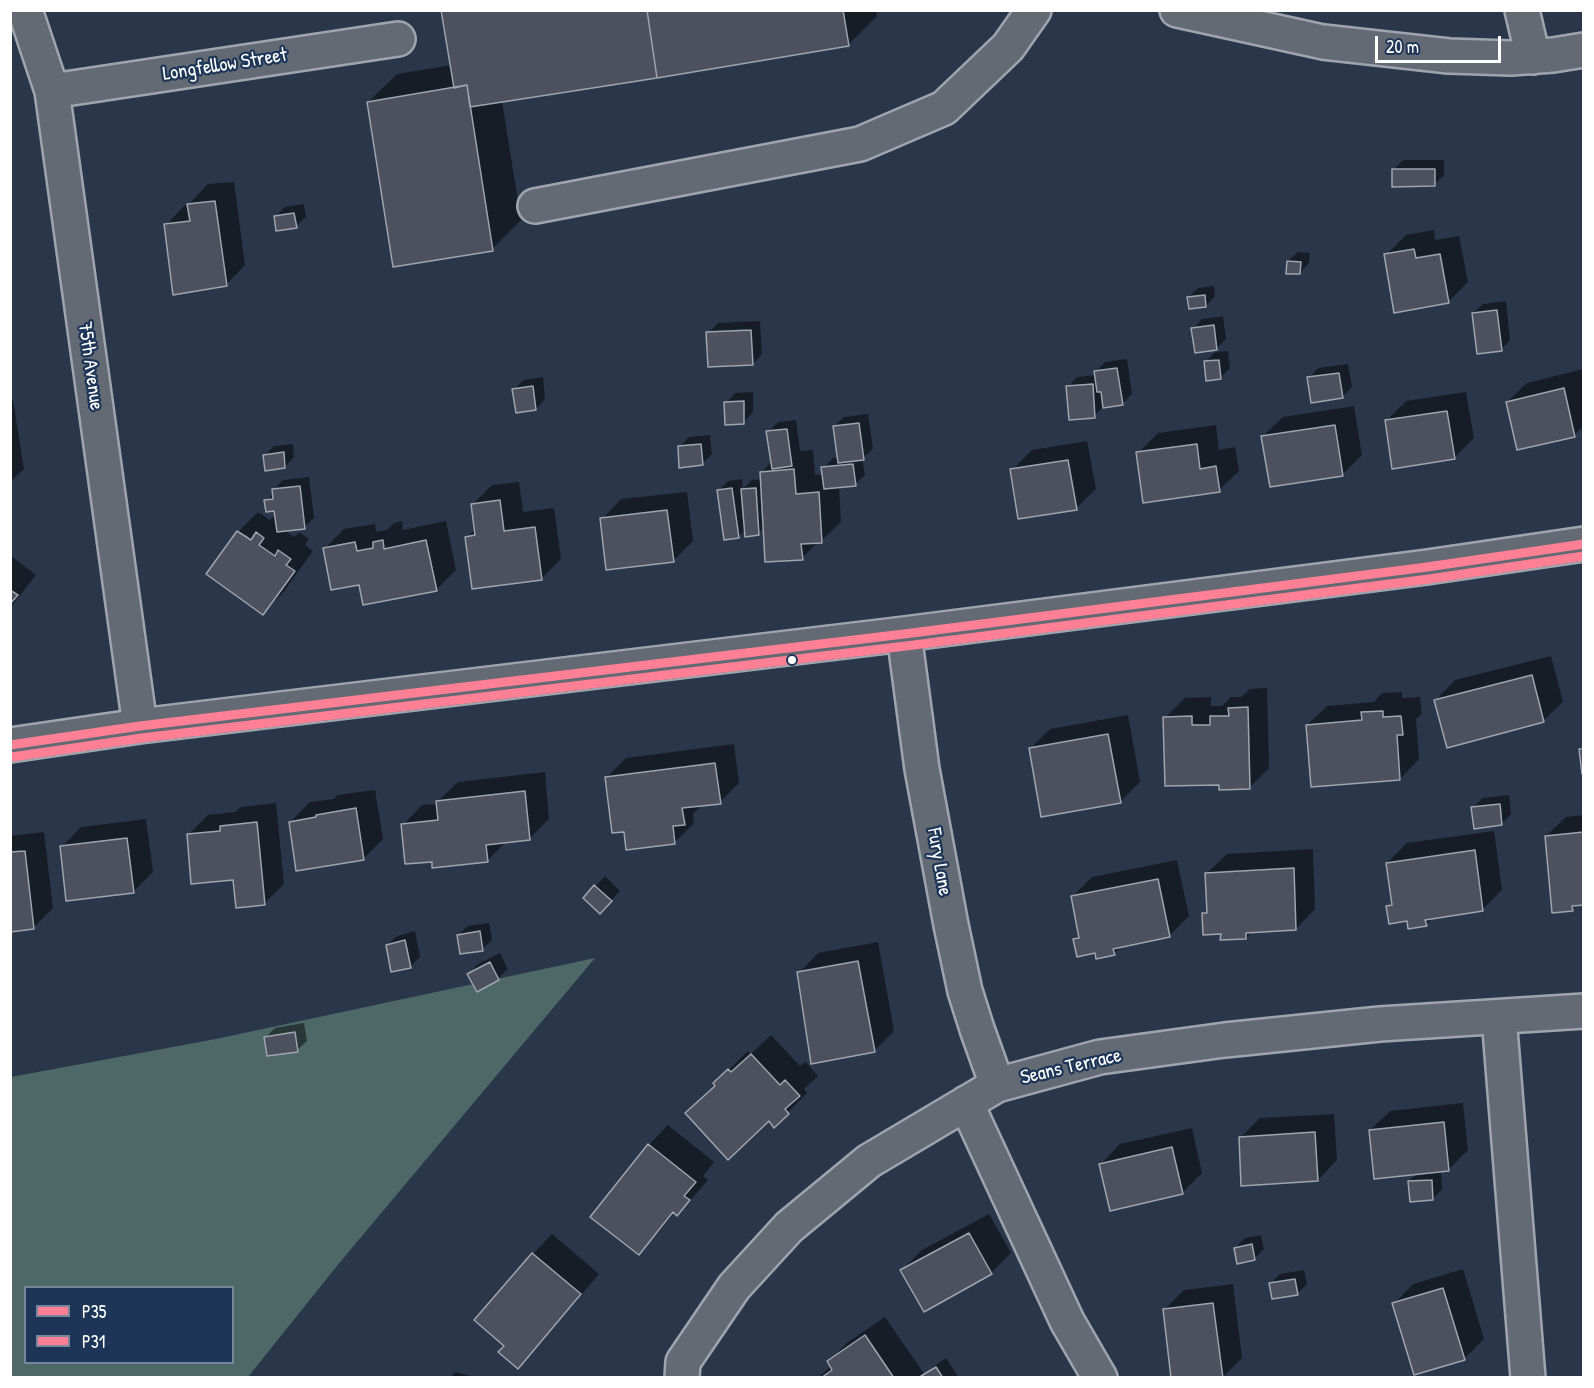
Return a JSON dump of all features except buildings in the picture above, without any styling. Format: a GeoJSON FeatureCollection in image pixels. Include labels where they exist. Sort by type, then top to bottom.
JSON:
{"type":"FeatureCollection","features":[{"type":"Feature","properties":{"kind":"street","name":"75th Avenue"},"geometry":{"type":"LineString","coordinates":[[25,10],[52,91],[140,726]]}},
{"type":"Feature","properties":{"kind":"street"},"geometry":{"type":"LineString","coordinates":[[535,206],[860,144],[944,108],[1008,47],[1034,10]]}},
{"type":"Feature","properties":{"kind":"street"},"geometry":{"type":"LineString","coordinates":[[1177,10],[1323,42],[1449,56],[1511,58],[1584,50]]}},
{"type":"Feature","properties":{"kind":"street"},"geometry":{"type":"LineString","coordinates":[[1522,10],[1533,57]]}},
{"type":"Feature","properties":{"kind":"street","name":"Longfellow Street"},"geometry":{"type":"LineString","coordinates":[[52,91],[398,39]]}},
{"type":"Feature","properties":{"kind":"street"},"geometry":{"type":"LineString","coordinates":[[10,746],[140,726],[904,634],[1427,567],[1584,544]]}},
{"type":"Feature","properties":{"kind":"street","name":"Fury Lane"},"geometry":{"type":"LineString","coordinates":[[904,634],[922,769],[951,925],[965,991],[997,1085]]}},
{"type":"Feature","properties":{"kind":"street","name":"Seans Terrace"},"geometry":{"type":"LineString","coordinates":[[682,1377],[683,1362],[734,1287],[789,1227],[869,1161],[997,1085],[1100,1057],[1225,1040],[1380,1024],[1584,1011]]}},
{"type":"Feature","properties":{"kind":"street"},"geometry":{"type":"LineString","coordinates":[[1499,1017],[1528,1377]]}},
{"type":"Feature","properties":{"kind":"street"},"geometry":{"type":"LineString","coordinates":[[966,1103],[1067,1321],[1100,1377]]}},
{"type":"Feature","properties":{"kind":"green space"},"geometry":{"type":"Polygon","coordinates":[[[595,958],[341,1261],[248,1377],[11,1378],[11,1077],[216,1039],[595,958]]]}},
{"type":"Feature","properties":{"kind":"transit line","name":"P35"},"geometry":{"type":"LineString","coordinates":[[10,745],[140,726],[904,634],[1427,567],[1584,544]]}},
{"type":"Feature","properties":{"kind":"transit line","name":"P31"},"geometry":{"type":"LineString","coordinates":[[12,757],[142,738],[906,646],[1429,579],[1584,556]]}}]}
